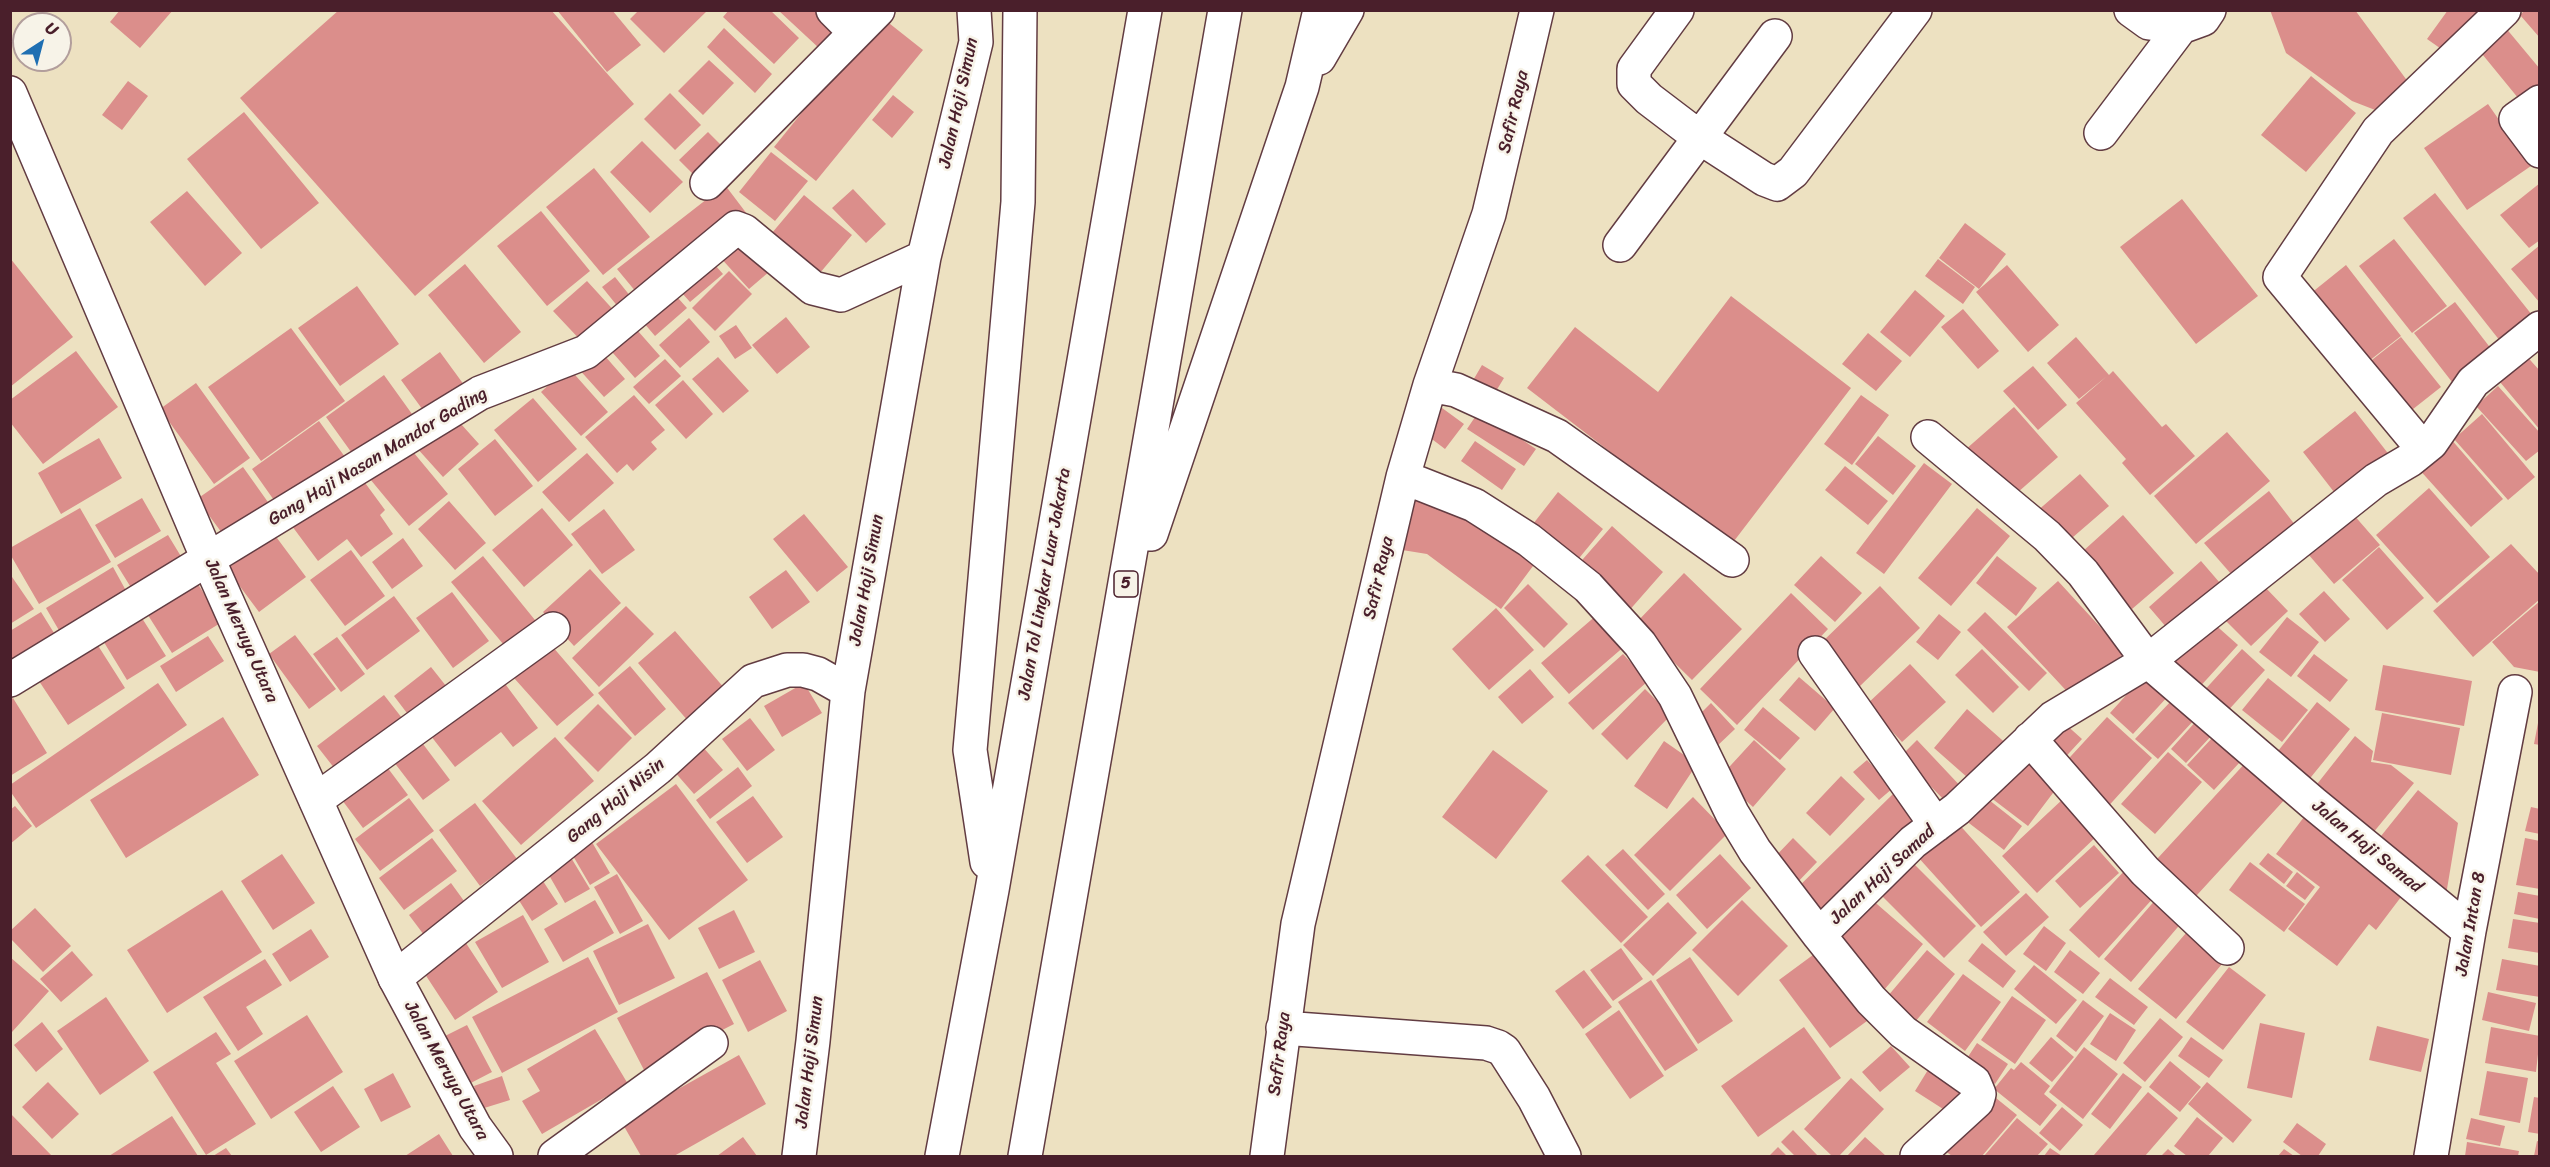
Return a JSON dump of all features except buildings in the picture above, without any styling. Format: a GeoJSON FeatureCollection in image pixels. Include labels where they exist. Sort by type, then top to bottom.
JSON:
{"type":"FeatureCollection","features":[{"type":"Feature","properties":{"kind":"main road","name":"Jalan Haji Simun"},"geometry":{"type":"LineString","coordinates":[[799,1156],[813,1041],[848,691],[924,257],[976,42],[974,10]]}},
{"type":"Feature","properties":{"kind":"main road"},"geometry":{"type":"LineString","coordinates":[[992,890],[970,750],[1018,202],[1020,10]]}},
{"type":"Feature","properties":{"kind":"main road","name":"Jalan Tol Lingkar Luar Jakarta"},"geometry":{"type":"LineString","coordinates":[[942,1156],[992,890],[1145,10]]}},
{"type":"Feature","properties":{"kind":"main road","name":"5"},"geometry":{"type":"LineString","coordinates":[[1025,1156],[1225,10]]}},
{"type":"Feature","properties":{"kind":"main road"},"geometry":{"type":"LineString","coordinates":[[1118,630],[1302,87],[1320,10]]}},
{"type":"Feature","properties":{"kind":"main road"},"geometry":{"type":"LineString","coordinates":[[1302,87],[1347,10]]}},
{"type":"Feature","properties":{"kind":"main road","name":"Safir Raya"},"geometry":{"type":"LineString","coordinates":[[1267,1156],[1298,924],[1403,477],[1430,385],[1489,214],[1537,10]]}},
{"type":"Feature","properties":{"kind":"main road"},"geometry":{"type":"LineString","coordinates":[[1677,10],[1637,63],[1632,79],[1649,99],[1699,136],[1771,183],[1782,182],[1793,172],[1915,10]]}},
{"type":"Feature","properties":{"kind":"main road"},"geometry":{"type":"LineString","coordinates":[[2131,10],[2149,23],[2181,27],[2203,19],[2209,10]]}},
{"type":"Feature","properties":{"kind":"main road"},"geometry":{"type":"LineString","coordinates":[[2423,449],[2280,277],[2378,131],[2504,10]]}},
{"type":"Feature","properties":{"kind":"main road"},"geometry":{"type":"LineString","coordinates":[[707,183],[856,18]]}},
{"type":"Feature","properties":{"kind":"main road"},"geometry":{"type":"LineString","coordinates":[[2100,133],[2181,27]]}},
{"type":"Feature","properties":{"kind":"main road"},"geometry":{"type":"LineString","coordinates":[[1620,245],[1775,36]]}},
{"type":"Feature","properties":{"kind":"main road","name":"Jalan Meruya Utara"},"geometry":{"type":"LineString","coordinates":[[10,93],[208,559],[394,978],[475,1127],[496,1156]]}},
{"type":"Feature","properties":{"kind":"main road"},"geometry":{"type":"LineString","coordinates":[[2540,102],[2516,119],[2540,151]]}},
{"type":"Feature","properties":{"kind":"main road","name":"Gang Haji Nasan Mandor Gading"},"geometry":{"type":"LineString","coordinates":[[10,680],[480,393],[586,352],[736,228],[744,231],[813,288],[841,295],[924,257]]}},
{"type":"Feature","properties":{"kind":"main road"},"geometry":{"type":"LineString","coordinates":[[1928,437],[2047,536],[2076,566],[2148,661],[2376,480],[2431,443],[2473,382],[2540,328]]}},
{"type":"Feature","properties":{"kind":"main road"},"geometry":{"type":"LineString","coordinates":[[1430,385],[1456,390],[1557,436],[1732,560]]}},
{"type":"Feature","properties":{"kind":"main road","name":"Jalan Haji Samad"},"geometry":{"type":"LineString","coordinates":[[1403,477],[1474,505],[1529,540],[1588,587],[1640,644],[1675,696],[1732,813],[1755,851],[1819,935],[1913,842],[1957,809],[2054,718],[2148,661],[2313,803],[2469,931]]}},
{"type":"Feature","properties":{"kind":"main road"},"geometry":{"type":"LineString","coordinates":[[316,800],[553,629]]}},
{"type":"Feature","properties":{"kind":"main road"},"geometry":{"type":"LineString","coordinates":[[1815,653],[1936,825]]}},
{"type":"Feature","properties":{"kind":"main road","name":"Gang Haji Nisin"},"geometry":{"type":"LineString","coordinates":[[394,978],[658,768],[753,681],[787,670],[803,670],[818,674],[848,691]]}},
{"type":"Feature","properties":{"kind":"main road","name":"Jalan Intan 8"},"geometry":{"type":"LineString","coordinates":[[2432,1156],[2469,931],[2515,692]]}},
{"type":"Feature","properties":{"kind":"main road"},"geometry":{"type":"LineString","coordinates":[[2030,739],[2145,870],[2227,948]]}},
{"type":"Feature","properties":{"kind":"main road"},"geometry":{"type":"LineString","coordinates":[[1819,935],[1871,1000],[1903,1032],[1974,1082],[1979,1095],[1977,1101],[1917,1156]]}},
{"type":"Feature","properties":{"kind":"main road"},"geometry":{"type":"LineString","coordinates":[[1283,1028],[1486,1043],[1498,1047],[1504,1051],[1534,1098],[1564,1156]]}},
{"type":"Feature","properties":{"kind":"main road"},"geometry":{"type":"LineString","coordinates":[[555,1156],[711,1043]]}}]}
